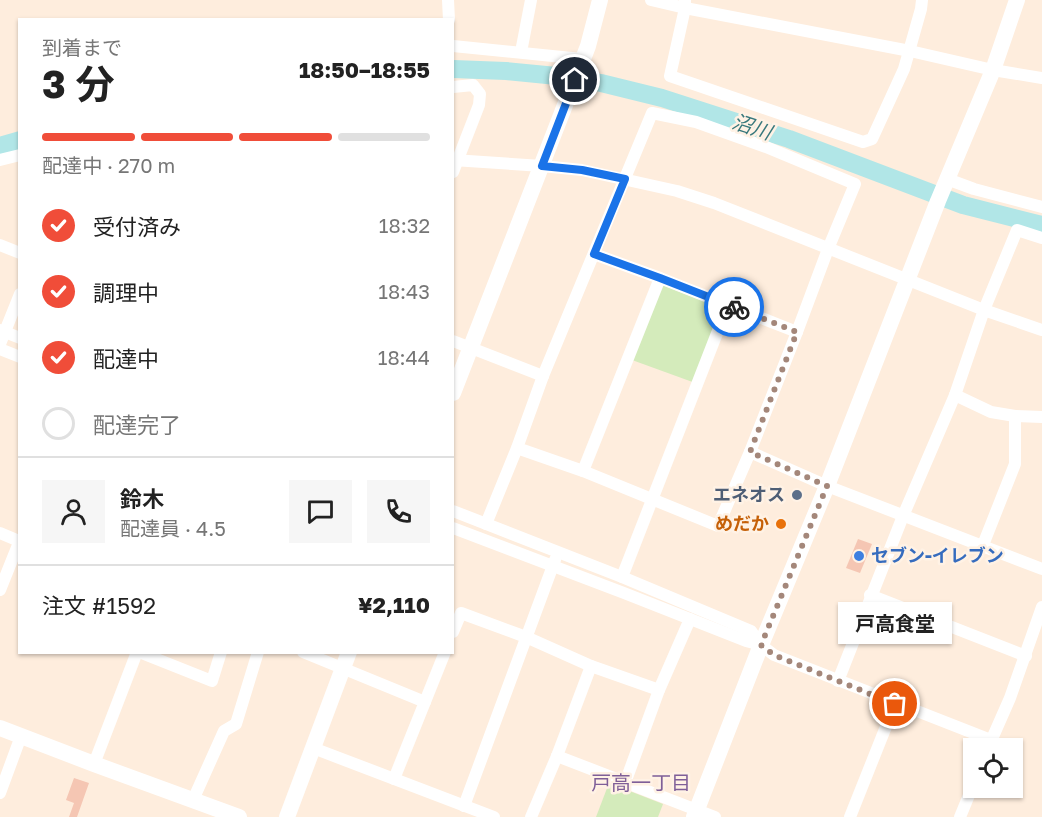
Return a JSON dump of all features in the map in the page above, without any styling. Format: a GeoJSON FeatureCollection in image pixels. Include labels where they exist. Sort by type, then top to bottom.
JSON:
{"type":"FeatureCollection","features":[{"type":"Feature","properties":{"kind":"street"},"geometry":{"type":"LineString","coordinates":[[448,0],[449,18]]}},
{"type":"Feature","properties":{"kind":"street"},"geometry":{"type":"LineString","coordinates":[[521,52],[531,0]]}},
{"type":"Feature","properties":{"kind":"street"},"geometry":{"type":"LineString","coordinates":[[454,390],[588,46],[600,0]]}},
{"type":"Feature","properties":{"kind":"street"},"geometry":{"type":"LineString","coordinates":[[651,0],[685,4],[993,70],[1042,78]]}},
{"type":"Feature","properties":{"kind":"street"},"geometry":{"type":"LineString","coordinates":[[685,4],[670,76],[863,142],[872,140],[904,69],[922,0]]}},
{"type":"Feature","properties":{"kind":"street"},"geometry":{"type":"LineString","coordinates":[[695,813],[827,486],[938,201],[993,70],[1017,0]]}},
{"type":"Feature","properties":{"kind":"street"},"geometry":{"type":"LineString","coordinates":[[454,46],[582,60]]}},
{"type":"Feature","properties":{"kind":"street"},"geometry":{"type":"LineString","coordinates":[[454,87],[473,85],[480,94],[479,105],[456,159],[582,170],[677,191],[714,203],[984,310],[1042,330]]}},
{"type":"Feature","properties":{"kind":"street"},"geometry":{"type":"LineString","coordinates":[[486,524],[543,376],[652,113],[706,125],[855,184],[750,452],[718,526],[583,471],[517,448]]}},
{"type":"Feature","properties":{"kind":"street"},"geometry":{"type":"LineString","coordinates":[[0,160],[18,156]]}},
{"type":"Feature","properties":{"kind":"street"},"geometry":{"type":"LineString","coordinates":[[946,182],[1042,207]]}},
{"type":"Feature","properties":{"kind":"street"},"geometry":{"type":"LineString","coordinates":[[838,681],[870,595],[955,395],[984,310],[1017,231],[1042,238]]}},
{"type":"Feature","properties":{"kind":"street"},"geometry":{"type":"LineString","coordinates":[[0,245],[18,252]]}},
{"type":"Feature","properties":{"kind":"street"},"geometry":{"type":"LineString","coordinates":[[594,254],[797,332]]}},
{"type":"Feature","properties":{"kind":"street"},"geometry":{"type":"LineString","coordinates":[[583,471],[660,278]]}},
{"type":"Feature","properties":{"kind":"street"},"geometry":{"type":"LineString","coordinates":[[0,344],[2,331],[18,298]]}},
{"type":"Feature","properties":{"kind":"street"},"geometry":{"type":"LineString","coordinates":[[622,577],[728,305]]}},
{"type":"Feature","properties":{"kind":"street"},"geometry":{"type":"LineString","coordinates":[[2,331],[18,337]]}},
{"type":"Feature","properties":{"kind":"street"},"geometry":{"type":"LineString","coordinates":[[454,342],[543,376]]}},
{"type":"Feature","properties":{"kind":"street"},"geometry":{"type":"LineString","coordinates":[[0,349],[18,356]]}},
{"type":"Feature","properties":{"kind":"street"},"geometry":{"type":"LineString","coordinates":[[955,395],[991,412],[1015,417],[1042,417]]}},
{"type":"Feature","properties":{"kind":"street"},"geometry":{"type":"LineString","coordinates":[[982,545],[1015,464],[1015,417]]}},
{"type":"Feature","properties":{"kind":"street"},"geometry":{"type":"LineString","coordinates":[[750,452],[827,486],[1042,569]]}},
{"type":"Feature","properties":{"kind":"street"},"geometry":{"type":"LineString","coordinates":[[454,511],[622,577],[751,631],[761,645],[774,655],[975,738]]}},
{"type":"Feature","properties":{"kind":"street"},"geometry":{"type":"LineString","coordinates":[[454,528],[761,645]]}},
{"type":"Feature","properties":{"kind":"street"},"geometry":{"type":"LineString","coordinates":[[0,533],[18,541]]}},
{"type":"Feature","properties":{"kind":"street"},"geometry":{"type":"LineString","coordinates":[[0,590],[18,544]]}},
{"type":"Feature","properties":{"kind":"street"},"geometry":{"type":"LineString","coordinates":[[464,806],[557,552]]}},
{"type":"Feature","properties":{"kind":"street"},"geometry":{"type":"LineString","coordinates":[[870,595],[1026,656]]}},
{"type":"Feature","properties":{"kind":"street"},"geometry":{"type":"LineString","coordinates":[[992,738],[1010,698],[1042,608]]}},
{"type":"Feature","properties":{"kind":"street"},"geometry":{"type":"LineString","coordinates":[[454,630],[461,613],[526,637],[591,666],[658,690]]}},
{"type":"Feature","properties":{"kind":"street"},"geometry":{"type":"LineString","coordinates":[[625,783],[658,690],[690,619]]}},
{"type":"Feature","properties":{"kind":"street"},"geometry":{"type":"LineString","coordinates":[[94,764],[137,654]]}},
{"type":"Feature","properties":{"kind":"street"},"geometry":{"type":"LineString","coordinates":[[143,654],[212,681],[220,654]]}},
{"type":"Feature","properties":{"kind":"street"},"geometry":{"type":"LineString","coordinates":[[193,800],[224,731],[236,724],[257,654]]}},
{"type":"Feature","properties":{"kind":"street"},"geometry":{"type":"LineString","coordinates":[[314,654],[346,660],[425,702]]}},
{"type":"Feature","properties":{"kind":"street"},"geometry":{"type":"LineString","coordinates":[[394,779],[444,654]]}},
{"type":"Feature","properties":{"kind":"street"},"geometry":{"type":"LineString","coordinates":[[287,817],[346,660]]}},
{"type":"Feature","properties":{"kind":"street"},"geometry":{"type":"LineString","coordinates":[[531,817],[591,666]]}},
{"type":"Feature","properties":{"kind":"street"},"geometry":{"type":"LineString","coordinates":[[850,817],[895,704]]}},
{"type":"Feature","properties":{"kind":"street"},"geometry":{"type":"LineString","coordinates":[[0,728],[239,817]]}},
{"type":"Feature","properties":{"kind":"street"},"geometry":{"type":"LineString","coordinates":[[0,793],[21,736]]}},
{"type":"Feature","properties":{"kind":"street"},"geometry":{"type":"LineString","coordinates":[[313,748],[494,817]]}},
{"type":"Feature","properties":{"kind":"street"},"geometry":{"type":"LineString","coordinates":[[557,756],[695,813],[715,817]]}},
{"type":"Feature","properties":{"kind":"street"},"geometry":{"type":"LineString","coordinates":[[960,817],[968,798]]}},
{"type":"Feature","properties":{"kind":"green space"},"geometry":{"type":"Polygon","coordinates":[[[662,285],[726,310],[698,384],[632,360],[662,285]]]}},
{"type":"Feature","properties":{"kind":"green space"},"geometry":{"type":"Polygon","coordinates":[[[609,783],[663,804],[658,817],[596,817],[609,783]]]}},
{"type":"Feature","properties":{"kind":"building","name":"セブン-イレブン"},"geometry":{"type":"Polygon","coordinates":[[[858,539],[872,544],[860,573],[846,568],[858,539]]]}},
{"type":"Feature","properties":{"kind":"building"},"geometry":{"type":"Polygon","coordinates":[[[74,778],[89,783],[77,817],[69,817],[74,803],[66,800],[74,778]]]}},
{"type":"Feature","properties":{"kind":"waterway","name":"沼川"},"geometry":{"type":"LineString","coordinates":[[454,69],[567,77],[662,98],[789,139],[963,205],[1042,225]]}},
{"type":"Feature","properties":{"kind":"waterway","name":"沼川"},"geometry":{"type":"LineString","coordinates":[[0,146],[18,141]]}},
{"type":"Feature","properties":{"kind":"way so far"},"geometry":{"type":"LineString","coordinates":[[734,307],[797,332],[750,452],[827,486],[761,645],[774,655],[895,704]]}},
{"type":"Feature","properties":{"kind":"place","name":"エネオス"},"geometry":{"type":"Point","coordinates":[797,495]}},
{"type":"Feature","properties":{"kind":"place","name":"めだか"},"geometry":{"type":"Point","coordinates":[781,524]}},
{"type":"Feature","properties":{"kind":"place","name":"セブン-イレブン"},"geometry":{"type":"Point","coordinates":[859,556]}},
{"type":"Feature","properties":{"kind":"place","name":"戸高食堂"},"geometry":{"type":"Point","coordinates":[895,704]}},
{"type":"Feature","properties":{"kind":"district","name":"戸高一丁目"},"geometry":{"type":"Point","coordinates":[641,783]}},
{"type":"Feature","properties":{"kind":"route"},"geometry":{"type":"LineString","coordinates":[[575,80],[542,166],[582,170],[625,179],[594,254],[734,307]]}}]}
